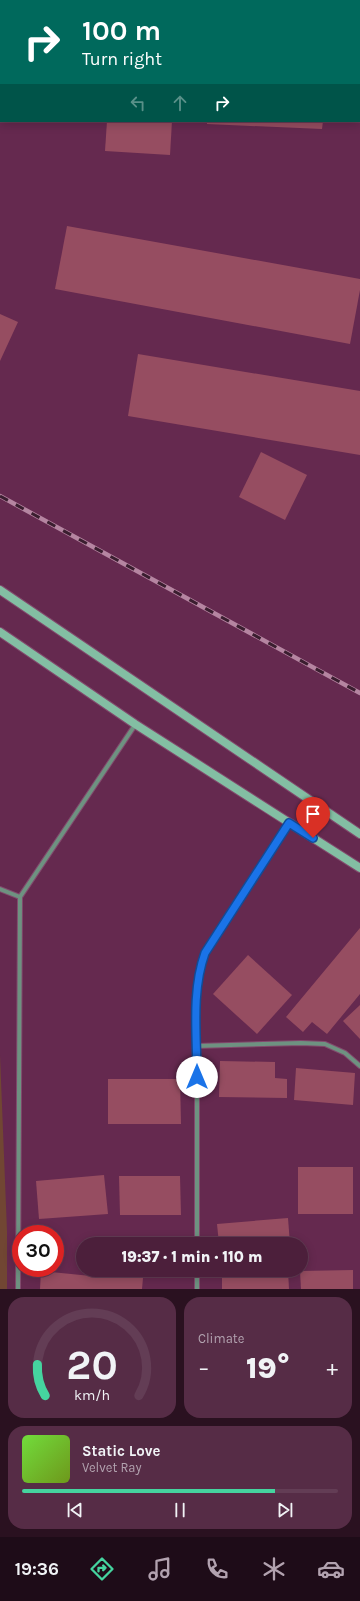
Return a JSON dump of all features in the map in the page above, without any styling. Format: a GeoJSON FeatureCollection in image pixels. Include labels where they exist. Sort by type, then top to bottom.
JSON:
{"type":"FeatureCollection","features":[{"type":"Feature","properties":{"kind":"street"},"geometry":{"type":"LineString","coordinates":[[0,590],[360,834]]}},
{"type":"Feature","properties":{"kind":"street"},"geometry":{"type":"LineString","coordinates":[[0,632],[136,724],[360,868]]}},
{"type":"Feature","properties":{"kind":"street"},"geometry":{"type":"LineString","coordinates":[[18,1289],[20,897],[136,724]]}},
{"type":"Feature","properties":{"kind":"street"},"geometry":{"type":"LineString","coordinates":[[197,1237],[196,987],[199,970],[205,953],[289,823]]}},
{"type":"Feature","properties":{"kind":"street"},"geometry":{"type":"LineString","coordinates":[[0,889],[20,897]]}},
{"type":"Feature","properties":{"kind":"street"},"geometry":{"type":"LineString","coordinates":[[196,1046],[301,1043],[325,1044],[345,1053],[360,1066]]}},
{"type":"Feature","properties":{"kind":"street"},"geometry":{"type":"LineString","coordinates":[[197,1277],[198,1289]]}},
{"type":"Feature","properties":{"kind":"shaded area"},"geometry":{"type":"Polygon","coordinates":[[[0,1055],[7,1231],[7,1289],[0,1289],[0,1055]]]}},
{"type":"Feature","properties":{"kind":"building"},"geometry":{"type":"Polygon","coordinates":[[[107,122],[172,122],[170,155],[105,151],[107,122]]]}},
{"type":"Feature","properties":{"kind":"building"},"geometry":{"type":"Polygon","coordinates":[[[207,122],[323,122],[322,129],[207,124],[207,122]]]}},
{"type":"Feature","properties":{"kind":"building"},"geometry":{"type":"Polygon","coordinates":[[[67,226],[360,279],[360,290],[350,344],[55,289],[67,226]]]}},
{"type":"Feature","properties":{"kind":"building"},"geometry":{"type":"Polygon","coordinates":[[[0,314],[18,322],[0,361],[0,314]]]}},
{"type":"Feature","properties":{"kind":"building"},"geometry":{"type":"Polygon","coordinates":[[[138,354],[360,391],[360,455],[128,416],[138,354]]]}},
{"type":"Feature","properties":{"kind":"building"},"geometry":{"type":"Polygon","coordinates":[[[261,452],[307,475],[285,520],[239,497],[261,452]]]}},
{"type":"Feature","properties":{"kind":"building"},"geometry":{"type":"Polygon","coordinates":[[[360,928],[360,994],[327,1034],[312,1022],[303,1032],[286,1017],[360,928]]]}},
{"type":"Feature","properties":{"kind":"building"},"geometry":{"type":"Polygon","coordinates":[[[248,955],[292,995],[257,1034],[213,994],[248,955]]]}},
{"type":"Feature","properties":{"kind":"building"},"geometry":{"type":"Polygon","coordinates":[[[360,1005],[360,1039],[343,1021],[360,1005]]]}},
{"type":"Feature","properties":{"kind":"building"},"geometry":{"type":"Polygon","coordinates":[[[220,1061],[275,1062],[275,1078],[287,1079],[287,1098],[219,1097],[220,1061]]]}},
{"type":"Feature","properties":{"kind":"building"},"geometry":{"type":"Polygon","coordinates":[[[296,1068],[355,1073],[353,1105],[294,1100],[296,1068]]]}},
{"type":"Feature","properties":{"kind":"building"},"geometry":{"type":"Polygon","coordinates":[[[108,1079],[180,1079],[181,1124],[108,1124],[108,1079]]]}},
{"type":"Feature","properties":{"kind":"building"},"geometry":{"type":"Polygon","coordinates":[[[298,1167],[353,1167],[353,1214],[298,1214],[298,1167]]]}},
{"type":"Feature","properties":{"kind":"building"},"geometry":{"type":"Polygon","coordinates":[[[104,1175],[108,1214],[39,1219],[36,1181],[104,1175]]]}},
{"type":"Feature","properties":{"kind":"building"},"geometry":{"type":"Polygon","coordinates":[[[119,1176],[180,1176],[181,1215],[120,1215],[119,1176]]]}},
{"type":"Feature","properties":{"kind":"building"},"geometry":{"type":"Polygon","coordinates":[[[288,1218],[289,1237],[218,1237],[217,1224],[288,1218]]]}},
{"type":"Feature","properties":{"kind":"building"},"geometry":{"type":"Polygon","coordinates":[[[353,1270],[353,1289],[301,1289],[300,1277],[308,1277],[308,1271],[353,1270]]]}},
{"type":"Feature","properties":{"kind":"building"},"geometry":{"type":"Polygon","coordinates":[[[64,1273],[76,1274],[76,1277],[143,1278],[142,1289],[40,1289],[41,1277],[64,1277],[64,1273]]]}},
{"type":"Feature","properties":{"kind":"building"},"geometry":{"type":"Polygon","coordinates":[[[222,1277],[288,1277],[289,1289],[222,1289],[222,1277]]]}},
{"type":"Feature","properties":{"kind":"railway"},"geometry":{"type":"LineString","coordinates":[[0,496],[360,693]]}},
{"type":"Feature","properties":{"kind":"route"},"geometry":{"type":"LineString","coordinates":[[197,1077],[196,987],[199,970],[205,953],[289,823],[313,838]]}}]}
